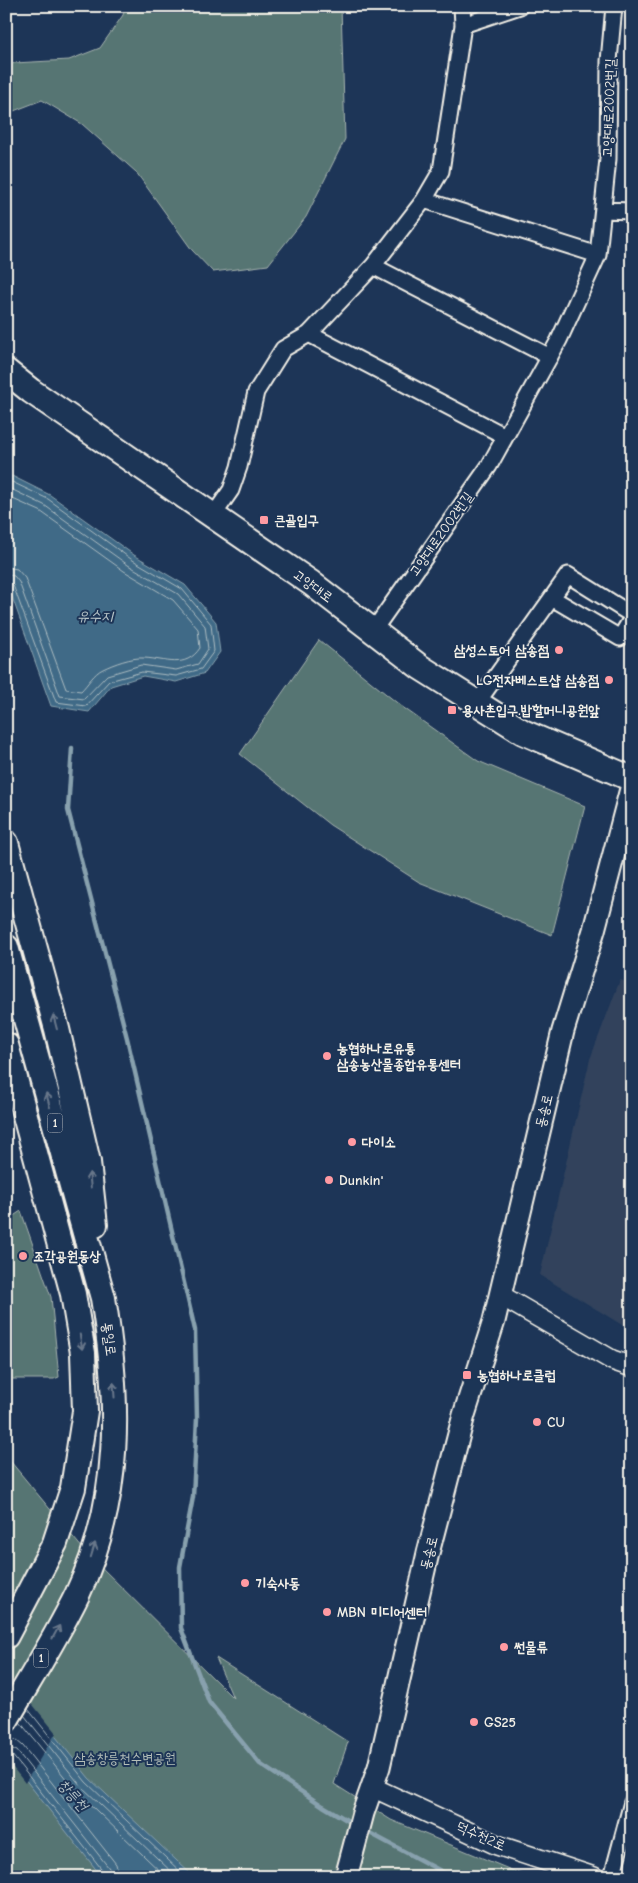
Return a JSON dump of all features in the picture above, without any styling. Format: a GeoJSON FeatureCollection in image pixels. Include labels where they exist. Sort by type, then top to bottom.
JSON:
{"type":"FeatureCollection","features":[{"type":"Feature","properties":{"kind":"main road","name":"고양대로"},"geometry":{"type":"LineString","coordinates":[[6,371],[31,391],[311,583],[420,667],[523,732],[632,778]]}},
{"type":"Feature","properties":{"kind":"main road"},"geometry":{"type":"LineString","coordinates":[[6,389],[31,391]]}},
{"type":"Feature","properties":{"kind":"main road","name":"동송로"},"geometry":{"type":"LineString","coordinates":[[346,1877],[363,1813],[380,1767],[428,1553],[464,1415],[494,1321],[563,1031],[594,930],[632,785]]}},
{"type":"Feature","properties":{"kind":"main road"},"geometry":{"type":"LineString","coordinates":[[6,843],[57,1029],[88,1162],[103,1298]]}},
{"type":"Feature","properties":{"kind":"main road","name":"통일로"},"geometry":{"type":"LineString","coordinates":[[6,947],[103,1298],[112,1353],[116,1411],[114,1458],[99,1530],[86,1573],[76,1596],[6,1720]]}},
{"type":"Feature","properties":{"kind":"main road","name":"통일로"},"geometry":{"type":"LineString","coordinates":[[6,1045],[73,1294],[82,1353],[85,1411],[73,1488],[45,1565],[6,1636]]}},
{"type":"Feature","properties":{"kind":"main road"},"geometry":{"type":"LineString","coordinates":[[6,1106],[73,1294]]}},
{"type":"Feature","properties":{"kind":"street"},"geometry":{"type":"LineString","coordinates":[[213,516],[231,490],[239,467],[256,392],[283,350],[309,334],[373,266],[424,200],[441,171],[463,25],[462,6]]}},
{"type":"Feature","properties":{"kind":"street"},"geometry":{"type":"LineString","coordinates":[[463,25],[520,6]]}},
{"type":"Feature","properties":{"kind":"street","name":"고양대로2002번길"},"geometry":{"type":"LineString","coordinates":[[373,631],[489,466],[550,357],[598,256],[608,159],[610,61],[614,6]]}},
{"type":"Feature","properties":{"kind":"street"},"geometry":{"type":"LineString","coordinates":[[424,200],[598,256]]}},
{"type":"Feature","properties":{"kind":"street"},"geometry":{"type":"LineString","coordinates":[[603,210],[632,212]]}},
{"type":"Feature","properties":{"kind":"street"},"geometry":{"type":"LineString","coordinates":[[373,266],[550,357]]}},
{"type":"Feature","properties":{"kind":"street"},"geometry":{"type":"LineString","coordinates":[[309,334],[506,436]]}},
{"type":"Feature","properties":{"kind":"street"},"geometry":{"type":"LineString","coordinates":[[477,703],[568,575],[632,617],[620,638],[552,598]]}},
{"type":"Feature","properties":{"kind":"street"},"geometry":{"type":"LineString","coordinates":[[500,1295],[612,1360],[632,1367]]}},
{"type":"Feature","properties":{"kind":"street","name":"덕수천2로"},"geometry":{"type":"LineString","coordinates":[[372,1787],[497,1845],[594,1877]]}},
{"type":"Feature","properties":{"kind":"street"},"geometry":{"type":"LineString","coordinates":[[612,1877],[632,1802]]}},
{"type":"Feature","properties":{"kind":"shaded area"},"geometry":{"type":"Polygon","coordinates":[[[620,980],[632,983],[632,1331],[540,1275],[590,1059],[620,980]]]}},
{"type":"Feature","properties":{"kind":"green space"},"geometry":{"type":"Polygon","coordinates":[[[125,6],[341,6],[345,139],[306,217],[268,265],[213,272],[192,250],[136,172],[82,124],[42,100],[6,114],[6,68],[14,63],[69,60],[100,48],[123,15],[125,6]]]}},
{"type":"Feature","properties":{"kind":"green space"},"geometry":{"type":"Polygon","coordinates":[[[319,640],[401,706],[478,761],[585,806],[552,935],[419,882],[330,825],[240,754],[319,640]]]}},
{"type":"Feature","properties":{"kind":"green space"},"geometry":{"type":"Polygon","coordinates":[[[21,1211],[51,1297],[59,1377],[54,1379],[6,1379],[6,1221],[21,1211]]]}},
{"type":"Feature","properties":{"kind":"green space","name":"삼송창릉천수변공원"},"geometry":{"type":"Polygon","coordinates":[[[6,1456],[83,1549],[233,1698],[216,1658],[348,1742],[334,1784],[391,1820],[528,1877],[6,1877],[6,1456]]]}},
{"type":"Feature","properties":{"kind":"water","name":"유수지"},"geometry":{"type":"Polygon","coordinates":[[[12,476],[50,495],[134,555],[185,585],[216,622],[220,652],[205,673],[176,682],[143,676],[111,686],[89,712],[51,706],[6,580],[6,478],[12,476]]]}},
{"type":"Feature","properties":{"kind":"water","name":"창릉천"},"geometry":{"type":"Polygon","coordinates":[[[6,1675],[89,1778],[194,1877],[102,1877],[6,1755],[6,1675]]]}},
{"type":"Feature","properties":{"kind":"pier"},"geometry":{"type":"Polygon","coordinates":[[[6,1672],[56,1733],[25,1783],[6,1759],[6,1672]]]}},
{"type":"Feature","properties":{"kind":"waterway"},"geometry":{"type":"LineString","coordinates":[[72,748],[68,810],[127,1038],[195,1330],[197,1418],[193,1497],[180,1567],[181,1628],[209,1702],[260,1764],[355,1825]]}},
{"type":"Feature","properties":{"kind":"waterway"},"geometry":{"type":"LineString","coordinates":[[364,1830],[452,1877]]}},
{"type":"Feature","properties":{"kind":"place","name":"큰골입구"},"geometry":{"type":"Point","coordinates":[264,520]}},
{"type":"Feature","properties":{"kind":"place","name":"삼성스토어 삼송점"},"geometry":{"type":"Point","coordinates":[559,650]}},
{"type":"Feature","properties":{"kind":"place","name":"LG전자베스트샵 삼송점"},"geometry":{"type":"Point","coordinates":[609,680]}},
{"type":"Feature","properties":{"kind":"place","name":"용사촌입구.밥할머니공원앞"},"geometry":{"type":"Point","coordinates":[452,710]}},
{"type":"Feature","properties":{"kind":"place","name":"농협하나로유통 삼송농산물종합유통센터"},"geometry":{"type":"Point","coordinates":[327,1056]}},
{"type":"Feature","properties":{"kind":"place","name":"다이소"},"geometry":{"type":"Point","coordinates":[352,1142]}},
{"type":"Feature","properties":{"kind":"place","name":"Dunkin'"},"geometry":{"type":"Point","coordinates":[329,1180]}},
{"type":"Feature","properties":{"kind":"place","name":"조각공원동상"},"geometry":{"type":"Point","coordinates":[23,1256]}},
{"type":"Feature","properties":{"kind":"place","name":"농협하나로클럽"},"geometry":{"type":"Point","coordinates":[467,1375]}},
{"type":"Feature","properties":{"kind":"place","name":"CU"},"geometry":{"type":"Point","coordinates":[537,1422]}},
{"type":"Feature","properties":{"kind":"place","name":"기숙사동"},"geometry":{"type":"Point","coordinates":[245,1583]}},
{"type":"Feature","properties":{"kind":"place","name":"MBN 미디어센터"},"geometry":{"type":"Point","coordinates":[327,1612]}},
{"type":"Feature","properties":{"kind":"place","name":"썬물류"},"geometry":{"type":"Point","coordinates":[504,1647]}},
{"type":"Feature","properties":{"kind":"place","name":"GS25"},"geometry":{"type":"Point","coordinates":[474,1722]}}]}
